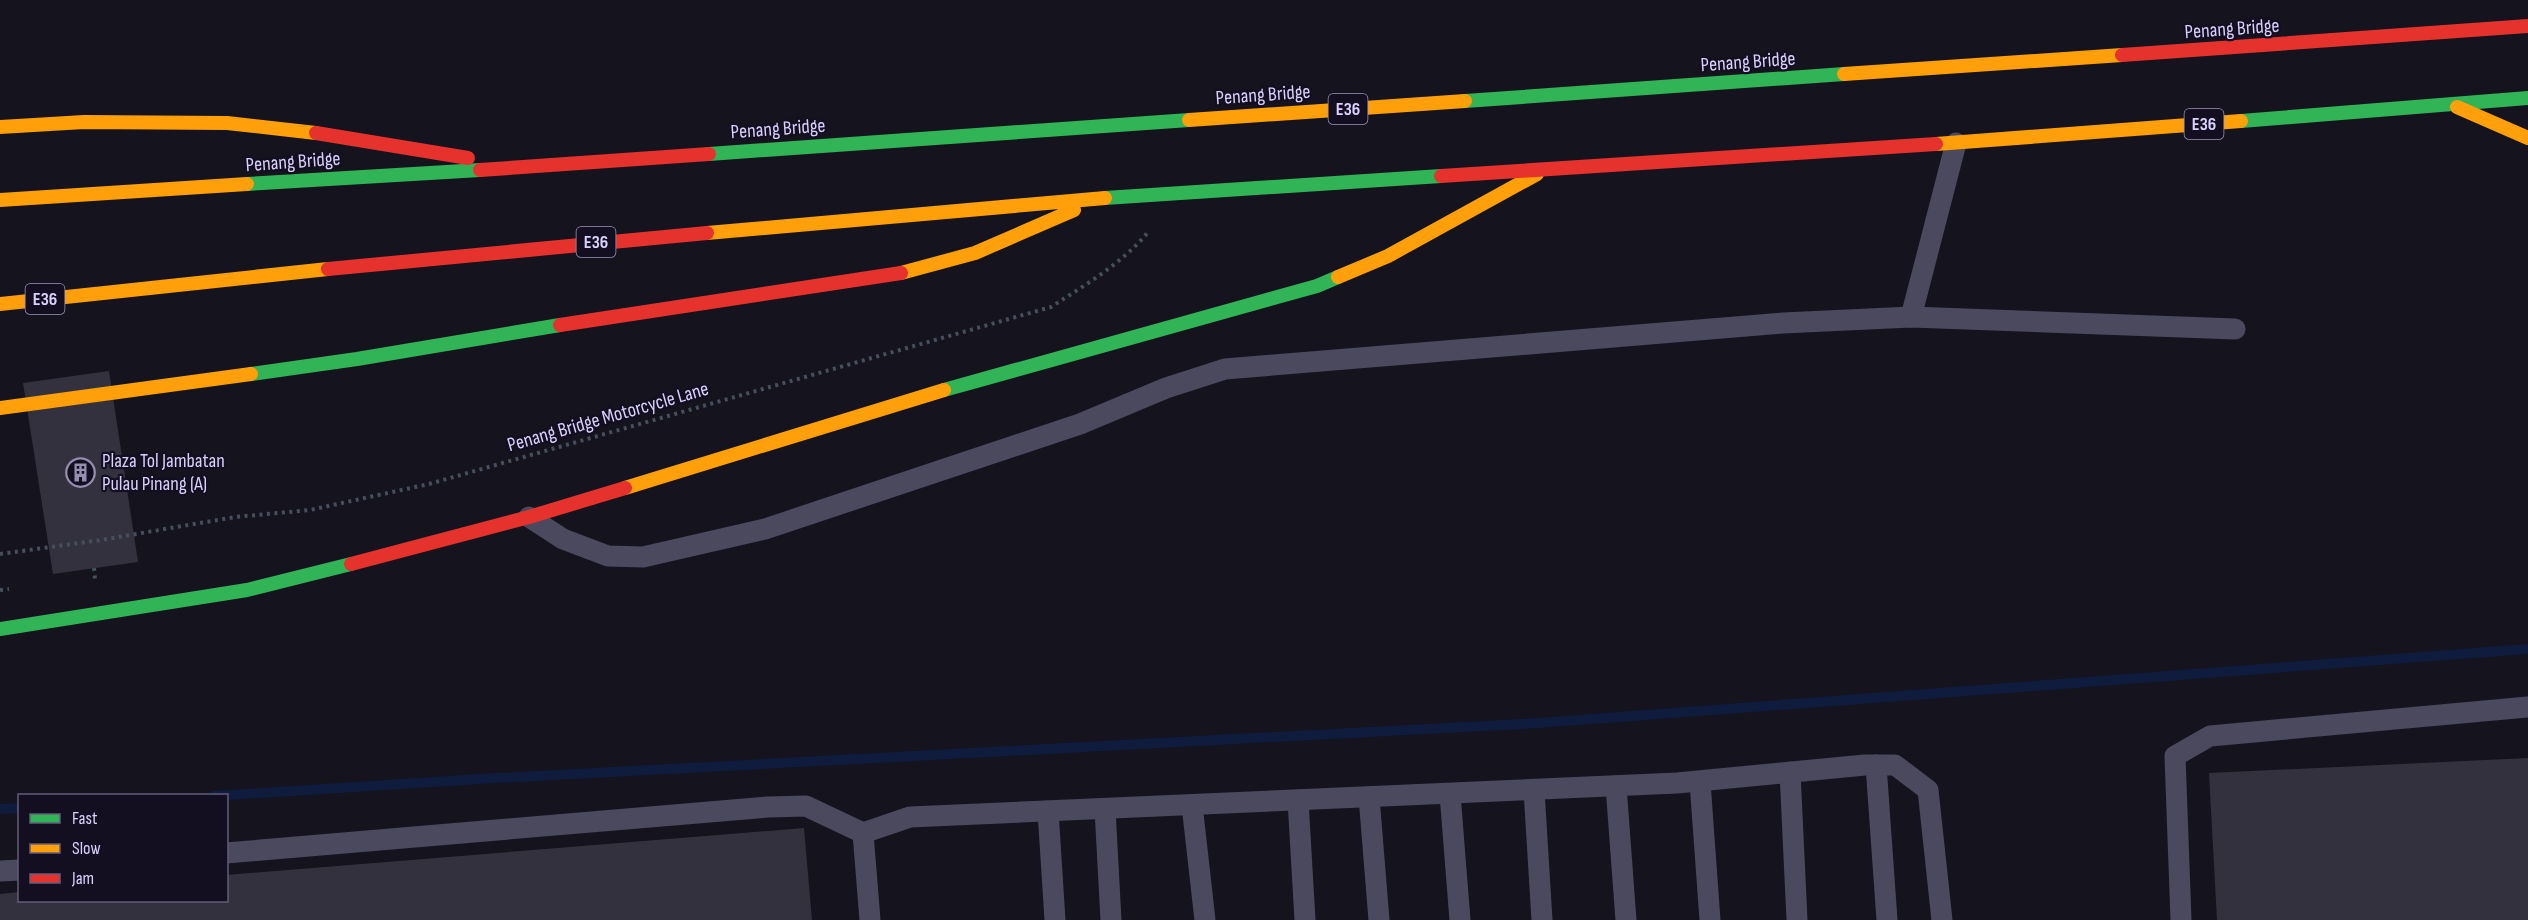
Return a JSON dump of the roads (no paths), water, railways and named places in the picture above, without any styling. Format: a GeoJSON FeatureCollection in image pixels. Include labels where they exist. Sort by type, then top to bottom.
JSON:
{"type":"FeatureCollection","features":[{"type":"Feature","properties":{"kind":"highway"},"geometry":{"type":"LineString","coordinates":[[2471,30],[2518,13]]}},
{"type":"Feature","properties":{"kind":"highway","name":"Penang Bridge"},"geometry":{"type":"LineString","coordinates":[[0,200],[523,167],[2528,26]]}},
{"type":"Feature","properties":{"kind":"highway","name":"E36"},"geometry":{"type":"LineString","coordinates":[[0,304],[513,250],[1103,198],[1956,143],[2528,98]]}},
{"type":"Feature","properties":{"kind":"highway"},"geometry":{"type":"LineString","coordinates":[[2452,105],[2528,138]]}},
{"type":"Feature","properties":{"kind":"highway"},"geometry":{"type":"LineString","coordinates":[[0,127],[84,122],[227,123],[329,135],[523,167]]}},
{"type":"Feature","properties":{"kind":"highway"},"geometry":{"type":"LineString","coordinates":[[0,629],[247,590],[529,517],[952,388],[1317,286],[1388,256],[1546,169]]}},
{"type":"Feature","properties":{"kind":"highway","name":"E36"},"geometry":{"type":"LineString","coordinates":[[0,408],[357,359],[573,323],[886,277],[975,253],[1103,198]]}},
{"type":"Feature","properties":{"kind":"lane"},"geometry":{"type":"LineString","coordinates":[[1911,316],[1956,143]]}},
{"type":"Feature","properties":{"kind":"lane"},"geometry":{"type":"LineString","coordinates":[[529,517],[563,539],[608,556],[643,557],[765,529],[1080,424],[1166,388],[1225,369],[1771,324],[1911,316],[2235,329]]}},
{"type":"Feature","properties":{"kind":"lane"},"geometry":{"type":"LineString","coordinates":[[2181,920],[2175,756],[2210,736],[2528,707]]}},
{"type":"Feature","properties":{"kind":"lane"},"geometry":{"type":"LineString","coordinates":[[1876,765],[1887,920]]}},
{"type":"Feature","properties":{"kind":"lane"},"geometry":{"type":"LineString","coordinates":[[228,853],[768,807],[806,806],[862,832],[910,817],[1700,782],[1790,772],[1895,765],[1928,790],[1942,920]]}},
{"type":"Feature","properties":{"kind":"lane"},"geometry":{"type":"LineString","coordinates":[[1790,772],[1797,920]]}},
{"type":"Feature","properties":{"kind":"lane"},"geometry":{"type":"LineString","coordinates":[[1700,782],[1710,920]]}},
{"type":"Feature","properties":{"kind":"lane"},"geometry":{"type":"LineString","coordinates":[[1616,786],[1626,920]]}},
{"type":"Feature","properties":{"kind":"lane"},"geometry":{"type":"LineString","coordinates":[[1534,790],[1542,920]]}},
{"type":"Feature","properties":{"kind":"lane"},"geometry":{"type":"LineString","coordinates":[[1450,794],[1460,920]]}},
{"type":"Feature","properties":{"kind":"lane"},"geometry":{"type":"LineString","coordinates":[[1369,797],[1379,920]]}},
{"type":"Feature","properties":{"kind":"lane"},"geometry":{"type":"LineString","coordinates":[[1298,800],[1305,920]]}},
{"type":"Feature","properties":{"kind":"lane"},"geometry":{"type":"LineString","coordinates":[[1192,805],[1205,920]]}},
{"type":"Feature","properties":{"kind":"lane"},"geometry":{"type":"LineString","coordinates":[[1105,809],[1111,920]]}},
{"type":"Feature","properties":{"kind":"lane"},"geometry":{"type":"LineString","coordinates":[[1048,811],[1055,920]]}},
{"type":"Feature","properties":{"kind":"lane"},"geometry":{"type":"LineString","coordinates":[[862,832],[870,920]]}},
{"type":"Feature","properties":{"kind":"lane"},"geometry":{"type":"LineString","coordinates":[[0,871],[18,870]]}},
{"type":"Feature","properties":{"kind":"waterway"},"geometry":{"type":"LineString","coordinates":[[228,795],[479,779],[1539,723],[2528,649]]}},
{"type":"Feature","properties":{"kind":"waterway"},"geometry":{"type":"LineString","coordinates":[[0,809],[18,808]]}},
{"type":"Feature","properties":{"kind":"place","name":"Plaza Tol Jambatan Pulau Pinang (A)"},"geometry":{"type":"Point","coordinates":[81,473]}}]}
